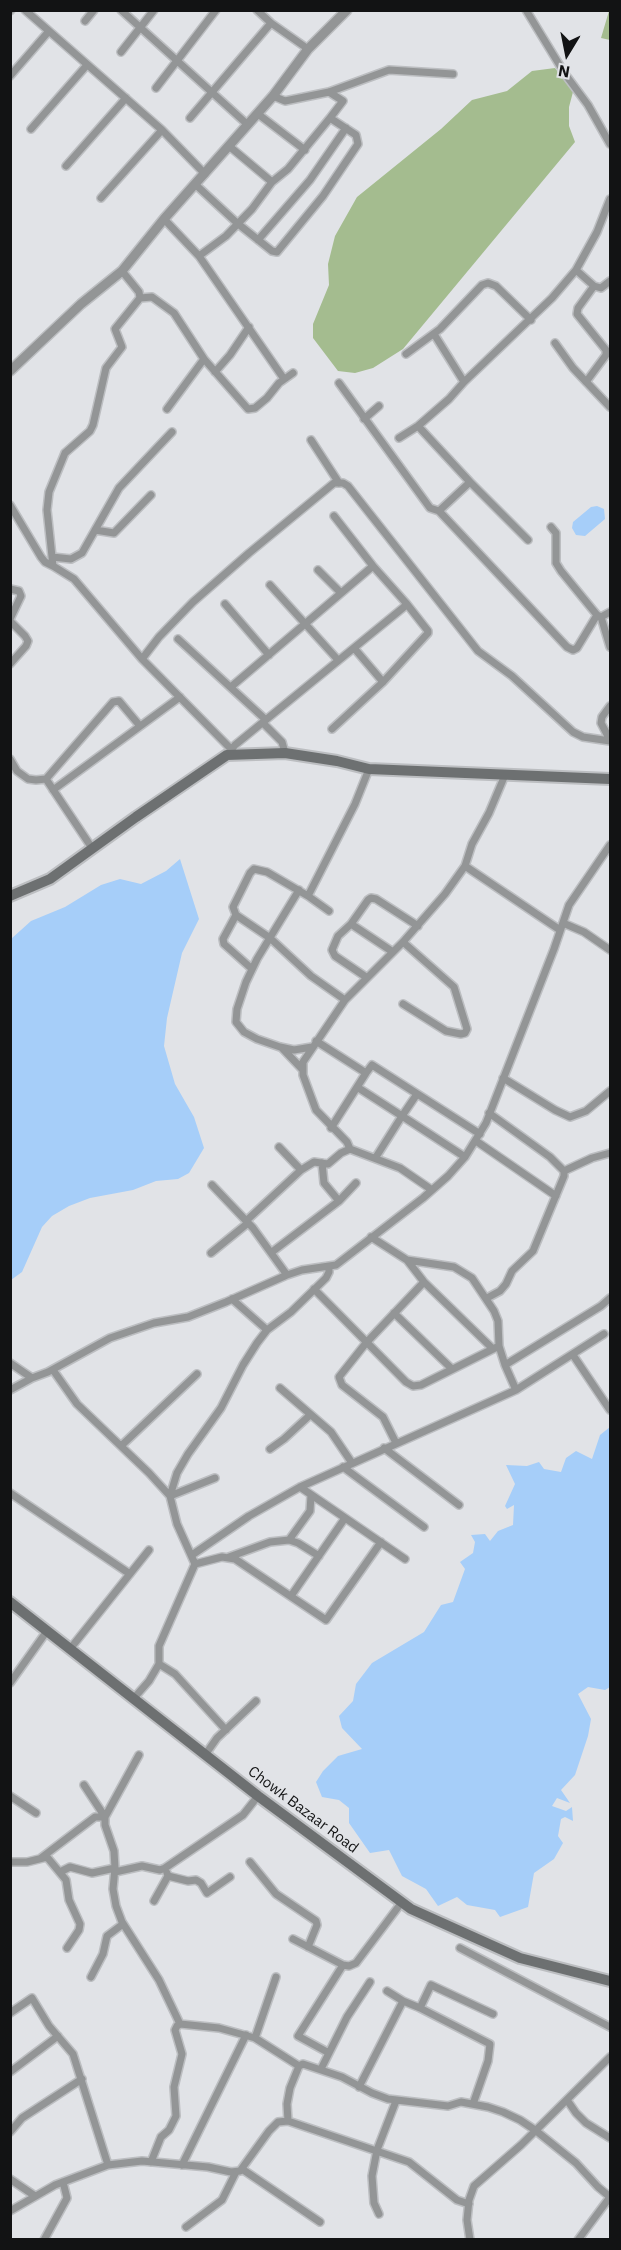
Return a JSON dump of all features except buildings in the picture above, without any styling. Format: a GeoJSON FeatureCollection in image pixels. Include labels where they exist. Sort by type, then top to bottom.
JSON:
{"type":"FeatureCollection","features":[{"type":"Feature","properties":{"kind":"main road"},"geometry":{"type":"LineString","coordinates":[[10,896],[50,879],[229,752],[285,753],[337,761],[369,769],[610,779]]}},
{"type":"Feature","properties":{"kind":"main road","name":"Chowk Bazaar Road"},"geometry":{"type":"LineString","coordinates":[[10,1602],[258,1796],[411,1909],[520,1958],[610,1981]]}},
{"type":"Feature","properties":{"kind":"street"},"geometry":{"type":"LineString","coordinates":[[25,10],[162,130],[205,174]]}},
{"type":"Feature","properties":{"kind":"street"},"geometry":{"type":"LineString","coordinates":[[85,21],[94,10]]}},
{"type":"Feature","properties":{"kind":"street"},"geometry":{"type":"LineString","coordinates":[[121,10],[248,125]]}},
{"type":"Feature","properties":{"kind":"street"},"geometry":{"type":"LineString","coordinates":[[121,52],[154,10]]}},
{"type":"Feature","properties":{"kind":"street"},"geometry":{"type":"LineString","coordinates":[[156,88],[216,10]]}},
{"type":"Feature","properties":{"kind":"street"},"geometry":{"type":"LineString","coordinates":[[257,10],[308,50]]}},
{"type":"Feature","properties":{"kind":"street"},"geometry":{"type":"LineString","coordinates":[[10,371],[81,304],[122,271],[164,219],[258,114],[308,50],[347,10]]}},
{"type":"Feature","properties":{"kind":"street"},"geometry":{"type":"LineString","coordinates":[[526,10],[565,74],[588,105],[610,144]]}},
{"type":"Feature","properties":{"kind":"street"},"geometry":{"type":"LineString","coordinates":[[190,118],[271,23]]}},
{"type":"Feature","properties":{"kind":"street"},"geometry":{"type":"LineString","coordinates":[[10,76],[49,32]]}},
{"type":"Feature","properties":{"kind":"street"},"geometry":{"type":"LineString","coordinates":[[31,129],[87,65]]}},
{"type":"Feature","properties":{"kind":"street"},"geometry":{"type":"LineString","coordinates":[[273,96],[285,101],[328,92],[389,69],[453,74]]}},
{"type":"Feature","properties":{"kind":"street"},"geometry":{"type":"LineString","coordinates":[[199,256],[226,236],[252,209],[272,182],[288,169],[305,150],[343,101],[328,92]]}},
{"type":"Feature","properties":{"kind":"street"},"geometry":{"type":"LineString","coordinates":[[66,166],[126,98]]}},
{"type":"Feature","properties":{"kind":"street"},"geometry":{"type":"LineString","coordinates":[[258,114],[305,150]]}},
{"type":"Feature","properties":{"kind":"street"},"geometry":{"type":"LineString","coordinates":[[196,185],[237,223],[272,251],[280,250],[323,196],[358,144],[356,135],[330,118]]}},
{"type":"Feature","properties":{"kind":"street"},"geometry":{"type":"LineString","coordinates":[[258,240],[310,180],[346,128]]}},
{"type":"Feature","properties":{"kind":"street"},"geometry":{"type":"LineString","coordinates":[[101,198],[162,130]]}},
{"type":"Feature","properties":{"kind":"street"},"geometry":{"type":"LineString","coordinates":[[229,146],[272,182]]}},
{"type":"Feature","properties":{"kind":"street"},"geometry":{"type":"LineString","coordinates":[[399,438],[418,426],[449,399],[464,382],[531,320],[576,270],[597,232],[610,198]]}},
{"type":"Feature","properties":{"kind":"street"},"geometry":{"type":"LineString","coordinates":[[164,219],[199,256],[284,379]]}},
{"type":"Feature","properties":{"kind":"street"},"geometry":{"type":"LineString","coordinates":[[576,270],[594,286],[601,288],[610,281]]}},
{"type":"Feature","properties":{"kind":"street"},"geometry":{"type":"LineString","coordinates":[[122,271],[139,292],[140,298]]}},
{"type":"Feature","properties":{"kind":"street"},"geometry":{"type":"LineString","coordinates":[[406,354],[434,334],[482,285],[488,283],[496,286],[531,320]]}},
{"type":"Feature","properties":{"kind":"street"},"geometry":{"type":"LineString","coordinates":[[586,382],[606,355],[606,350],[577,314],[578,308],[594,286]]}},
{"type":"Feature","properties":{"kind":"street"},"geometry":{"type":"LineString","coordinates":[[53,566],[47,510],[49,492],[65,453],[90,431],[93,425],[106,368],[122,347],[115,329],[140,298],[152,297],[174,314],[204,359],[248,409],[255,408],[279,382],[293,374]]}},
{"type":"Feature","properties":{"kind":"street"},"geometry":{"type":"LineString","coordinates":[[215,372],[249,327]]}},
{"type":"Feature","properties":{"kind":"street"},"geometry":{"type":"LineString","coordinates":[[434,334],[464,382]]}},
{"type":"Feature","properties":{"kind":"street"},"geometry":{"type":"LineString","coordinates":[[555,343],[573,368],[610,406]]}},
{"type":"Feature","properties":{"kind":"street"},"geometry":{"type":"LineString","coordinates":[[167,409],[204,359]]}},
{"type":"Feature","properties":{"kind":"street"},"geometry":{"type":"LineString","coordinates":[[339,383],[430,508],[440,511],[470,482]]}},
{"type":"Feature","properties":{"kind":"street"},"geometry":{"type":"LineString","coordinates":[[364,419],[379,406]]}},
{"type":"Feature","properties":{"kind":"street"},"geometry":{"type":"LineString","coordinates":[[418,426],[528,540]]}},
{"type":"Feature","properties":{"kind":"street"},"geometry":{"type":"LineString","coordinates":[[52,557],[77,558],[119,488],[172,432]]}},
{"type":"Feature","properties":{"kind":"street"},"geometry":{"type":"LineString","coordinates":[[311,440],[339,483]]}},
{"type":"Feature","properties":{"kind":"street"},"geometry":{"type":"LineString","coordinates":[[141,660],[159,637],[193,602],[334,483],[339,483],[348,486],[478,651],[512,676],[573,732],[583,737],[610,741]]}},
{"type":"Feature","properties":{"kind":"street"},"geometry":{"type":"LineString","coordinates":[[95,530],[114,533],[151,495]]}},
{"type":"Feature","properties":{"kind":"street"},"geometry":{"type":"LineString","coordinates":[[10,505],[45,562],[74,579],[84,589],[113,628],[141,660],[180,697],[229,752],[406,603]]}},
{"type":"Feature","properties":{"kind":"street"},"geometry":{"type":"LineString","coordinates":[[440,511],[567,647],[573,650],[577,648],[599,616],[610,612]]}},
{"type":"Feature","properties":{"kind":"street"},"geometry":{"type":"LineString","coordinates":[[332,729],[383,682],[428,633],[334,516]]}},
{"type":"Feature","properties":{"kind":"street"},"geometry":{"type":"LineString","coordinates":[[551,527],[557,538],[556,563],[599,616],[610,647]]}},
{"type":"Feature","properties":{"kind":"street"},"geometry":{"type":"LineString","coordinates":[[232,687],[373,566]]}},
{"type":"Feature","properties":{"kind":"street"},"geometry":{"type":"LineString","coordinates":[[318,570],[341,593]]}},
{"type":"Feature","properties":{"kind":"street"},"geometry":{"type":"LineString","coordinates":[[270,585],[338,660]]}},
{"type":"Feature","properties":{"kind":"street"},"geometry":{"type":"LineString","coordinates":[[10,589],[20,591],[21,596],[11,616],[28,641],[10,664]]}},
{"type":"Feature","properties":{"kind":"street"},"geometry":{"type":"LineString","coordinates":[[225,604],[269,655]]}},
{"type":"Feature","properties":{"kind":"street"},"geometry":{"type":"LineString","coordinates":[[178,639],[232,687],[265,722],[282,742],[285,753]]}},
{"type":"Feature","properties":{"kind":"street"},"geometry":{"type":"LineString","coordinates":[[354,648],[383,682]]}},
{"type":"Feature","properties":{"kind":"street"},"geometry":{"type":"LineString","coordinates":[[53,790],[180,697]]}},
{"type":"Feature","properties":{"kind":"street"},"geometry":{"type":"LineString","coordinates":[[10,759],[17,771],[28,778],[46,779],[113,702],[119,701],[140,726]]}},
{"type":"Feature","properties":{"kind":"street"},"geometry":{"type":"LineString","coordinates":[[610,706],[602,717],[601,723],[610,741]]}},
{"type":"Feature","properties":{"kind":"street"},"geometry":{"type":"LineString","coordinates":[[308,896],[369,769]]}},
{"type":"Feature","properties":{"kind":"street"},"geometry":{"type":"LineString","coordinates":[[302,1069],[303,1062],[314,1044],[345,1000],[403,942],[446,894],[465,866],[472,844],[489,813],[505,775]]}},
{"type":"Feature","properties":{"kind":"street"},"geometry":{"type":"LineString","coordinates":[[46,779],[92,848]]}},
{"type":"Feature","properties":{"kind":"street"},"geometry":{"type":"LineString","coordinates":[[10,1390],[53,1370],[110,1338],[154,1323],[188,1317],[287,1275],[328,1267],[347,1257],[432,1190],[465,1157],[478,1138],[569,905],[610,845]]}},
{"type":"Feature","properties":{"kind":"street"},"geometry":{"type":"LineString","coordinates":[[465,866],[562,926],[584,932],[610,950]]}},
{"type":"Feature","properties":{"kind":"street"},"geometry":{"type":"LineString","coordinates":[[329,911],[299,890],[267,872],[254,869],[233,907],[236,915],[270,938],[311,976],[345,1000]]}},
{"type":"Feature","properties":{"kind":"street"},"geometry":{"type":"LineString","coordinates":[[299,890],[252,969],[237,1009],[236,1022],[244,1032],[257,1039],[294,1050],[314,1044],[366,1073]]}},
{"type":"Feature","properties":{"kind":"street"},"geometry":{"type":"LineString","coordinates":[[366,977],[332,954],[335,940],[371,898],[418,926]]}},
{"type":"Feature","properties":{"kind":"street"},"geometry":{"type":"LineString","coordinates":[[236,915],[223,939],[224,944],[252,969]]}},
{"type":"Feature","properties":{"kind":"street"},"geometry":{"type":"LineString","coordinates":[[351,924],[393,952]]}},
{"type":"Feature","properties":{"kind":"street"},"geometry":{"type":"LineString","coordinates":[[403,942],[454,987],[467,1029],[461,1034],[446,1031],[403,1004]]}},
{"type":"Feature","properties":{"kind":"street"},"geometry":{"type":"LineString","coordinates":[[280,1047],[302,1069],[316,1110],[347,1142],[350,1149]]}},
{"type":"Feature","properties":{"kind":"street"},"geometry":{"type":"LineString","coordinates":[[331,1128],[372,1065],[417,1094],[556,1196]]}},
{"type":"Feature","properties":{"kind":"street"},"geometry":{"type":"LineString","coordinates":[[503,1078],[570,1117],[586,1111],[610,1091]]}},
{"type":"Feature","properties":{"kind":"street"},"geometry":{"type":"LineString","coordinates":[[357,1087],[465,1157]]}},
{"type":"Feature","properties":{"kind":"street"},"geometry":{"type":"LineString","coordinates":[[376,1157],[417,1094]]}},
{"type":"Feature","properties":{"kind":"street"},"geometry":{"type":"LineString","coordinates":[[489,1113],[533,1144],[564,1171]]}},
{"type":"Feature","properties":{"kind":"street"},"geometry":{"type":"LineString","coordinates":[[279,1147],[301,1170]]}},
{"type":"Feature","properties":{"kind":"street"},"geometry":{"type":"LineString","coordinates":[[211,1253],[301,1170],[314,1162],[328,1164],[350,1149],[400,1168],[432,1190]]}},
{"type":"Feature","properties":{"kind":"street"},"geometry":{"type":"LineString","coordinates":[[564,1171],[592,1158],[610,1153]]}},
{"type":"Feature","properties":{"kind":"street"},"geometry":{"type":"LineString","coordinates":[[322,1163],[324,1183],[339,1201]]}},
{"type":"Feature","properties":{"kind":"street"},"geometry":{"type":"LineString","coordinates":[[487,1299],[500,1291],[512,1270],[533,1251],[563,1181],[564,1171]]}},
{"type":"Feature","properties":{"kind":"street"},"geometry":{"type":"LineString","coordinates":[[272,1252],[339,1201],[356,1183]]}},
{"type":"Feature","properties":{"kind":"street"},"geometry":{"type":"LineString","coordinates":[[212,1185],[247,1222],[272,1252],[287,1275]]}},
{"type":"Feature","properties":{"kind":"street"},"geometry":{"type":"LineString","coordinates":[[371,1237],[407,1260],[424,1282],[496,1347],[516,1390]]}},
{"type":"Feature","properties":{"kind":"street"},"geometry":{"type":"LineString","coordinates":[[407,1260],[444,1265],[462,1271],[472,1278],[487,1299],[498,1321],[496,1347]]}},
{"type":"Feature","properties":{"kind":"street"},"geometry":{"type":"LineString","coordinates":[[170,1496],[177,1473],[188,1454],[221,1408],[243,1365],[267,1330],[291,1312],[326,1278],[329,1272],[328,1267]]}},
{"type":"Feature","properties":{"kind":"street"},"geometry":{"type":"LineString","coordinates":[[396,1443],[383,1417],[340,1382],[339,1377],[366,1342],[424,1282]]}},
{"type":"Feature","properties":{"kind":"street"},"geometry":{"type":"LineString","coordinates":[[314,1289],[406,1382],[413,1386],[421,1385],[496,1347]]}},
{"type":"Feature","properties":{"kind":"street"},"geometry":{"type":"LineString","coordinates":[[505,1365],[601,1306],[610,1298]]}},
{"type":"Feature","properties":{"kind":"street"},"geometry":{"type":"LineString","coordinates":[[232,1299],[267,1330]]}},
{"type":"Feature","properties":{"kind":"street"},"geometry":{"type":"LineString","coordinates":[[394,1313],[452,1369]]}},
{"type":"Feature","properties":{"kind":"street"},"geometry":{"type":"LineString","coordinates":[[192,1555],[249,1516],[300,1487],[516,1390],[604,1334]]}},
{"type":"Feature","properties":{"kind":"street"},"geometry":{"type":"LineString","coordinates":[[573,1355],[610,1410]]}},
{"type":"Feature","properties":{"kind":"street"},"geometry":{"type":"LineString","coordinates":[[10,1363],[32,1378]]}},
{"type":"Feature","properties":{"kind":"street"},"geometry":{"type":"LineString","coordinates":[[53,1370],[78,1404],[170,1496],[177,1524],[195,1564],[159,1646],[159,1664],[149,1681],[134,1698]]}},
{"type":"Feature","properties":{"kind":"street"},"geometry":{"type":"LineString","coordinates":[[121,1446],[197,1374]]}},
{"type":"Feature","properties":{"kind":"street"},"geometry":{"type":"LineString","coordinates":[[280,1388],[331,1432],[352,1463]]}},
{"type":"Feature","properties":{"kind":"street"},"geometry":{"type":"LineString","coordinates":[[270,1449],[310,1415]]}},
{"type":"Feature","properties":{"kind":"street"},"geometry":{"type":"LineString","coordinates":[[384,1448],[459,1505]]}},
{"type":"Feature","properties":{"kind":"street"},"geometry":{"type":"LineString","coordinates":[[343,1467],[424,1527]]}},
{"type":"Feature","properties":{"kind":"street"},"geometry":{"type":"LineString","coordinates":[[170,1496],[215,1478]]}},
{"type":"Feature","properties":{"kind":"street"},"geometry":{"type":"LineString","coordinates":[[300,1487],[405,1559]]}},
{"type":"Feature","properties":{"kind":"street"},"geometry":{"type":"LineString","coordinates":[[10,1493],[130,1574]]}},
{"type":"Feature","properties":{"kind":"street"},"geometry":{"type":"LineString","coordinates":[[289,1540],[310,1511],[311,1495]]}},
{"type":"Feature","properties":{"kind":"street"},"geometry":{"type":"LineString","coordinates":[[291,1596],[345,1518]]}},
{"type":"Feature","properties":{"kind":"street"},"geometry":{"type":"LineString","coordinates":[[195,1564],[229,1557],[270,1542],[289,1540],[298,1542],[319,1556]]}},
{"type":"Feature","properties":{"kind":"street"},"geometry":{"type":"LineString","coordinates":[[229,1557],[241,1562],[326,1620],[381,1542]]}},
{"type":"Feature","properties":{"kind":"street"},"geometry":{"type":"LineString","coordinates":[[70,1649],[149,1551]]}},
{"type":"Feature","properties":{"kind":"street"},"geometry":{"type":"LineString","coordinates":[[10,1683],[47,1631]]}},
{"type":"Feature","properties":{"kind":"street"},"geometry":{"type":"LineString","coordinates":[[159,1664],[186,1684],[226,1730]]}},
{"type":"Feature","properties":{"kind":"street"},"geometry":{"type":"LineString","coordinates":[[205,1755],[217,1738],[256,1701]]}},
{"type":"Feature","properties":{"kind":"street"},"geometry":{"type":"LineString","coordinates":[[139,1755],[105,1817],[105,1825],[114,1851],[113,1889],[123,1924],[159,1980],[180,2024]]}},
{"type":"Feature","properties":{"kind":"street"},"geometry":{"type":"LineString","coordinates":[[84,1785],[105,1817]]}},
{"type":"Feature","properties":{"kind":"street"},"geometry":{"type":"LineString","coordinates":[[10,1796],[36,1813]]}},
{"type":"Feature","properties":{"kind":"street"},"geometry":{"type":"LineString","coordinates":[[154,1901],[166,1872],[243,1815],[258,1796]]}},
{"type":"Feature","properties":{"kind":"street"},"geometry":{"type":"LineString","coordinates":[[39,1859],[95,1817],[105,1817]]}},
{"type":"Feature","properties":{"kind":"street"},"geometry":{"type":"LineString","coordinates":[[11,1862],[27,1862],[47,1857],[66,1880],[69,1900],[80,1924],[79,1930],[67,1948]]}},
{"type":"Feature","properties":{"kind":"street"},"geometry":{"type":"LineString","coordinates":[[249,1862],[276,1894],[316,1921],[317,1925],[308,1947]]}},
{"type":"Feature","properties":{"kind":"street"},"geometry":{"type":"LineString","coordinates":[[60,1872],[70,1867],[84,1873],[92,1873],[142,1866],[188,1881],[196,1880],[201,1883],[207,1893],[230,1877]]}},
{"type":"Feature","properties":{"kind":"street"},"geometry":{"type":"LineString","coordinates":[[293,1939],[349,1966],[356,1963],[402,1902]]}},
{"type":"Feature","properties":{"kind":"street"},"geometry":{"type":"LineString","coordinates":[[91,1977],[104,1954],[107,1936],[123,1924]]}},
{"type":"Feature","properties":{"kind":"street"},"geometry":{"type":"LineString","coordinates":[[460,1948],[610,2027]]}},
{"type":"Feature","properties":{"kind":"street"},"geometry":{"type":"LineString","coordinates":[[329,2053],[298,2036],[343,1965]]}},
{"type":"Feature","properties":{"kind":"street"},"geometry":{"type":"LineString","coordinates":[[255,2038],[276,1977]]}},
{"type":"Feature","properties":{"kind":"street"},"geometry":{"type":"LineString","coordinates":[[321,2069],[347,2017],[370,1982]]}},
{"type":"Feature","properties":{"kind":"street"},"geometry":{"type":"LineString","coordinates":[[420,2008],[431,1985],[493,2014]]}},
{"type":"Feature","properties":{"kind":"street"},"geometry":{"type":"LineString","coordinates":[[387,1991],[490,2044],[488,2061],[473,2104]]}},
{"type":"Feature","properties":{"kind":"street"},"geometry":{"type":"LineString","coordinates":[[10,2013],[32,1998],[73,2054],[108,2165]]}},
{"type":"Feature","properties":{"kind":"street"},"geometry":{"type":"LineString","coordinates":[[359,2087],[403,2001]]}},
{"type":"Feature","properties":{"kind":"street"},"geometry":{"type":"LineString","coordinates":[[180,2024],[219,2028],[255,2038],[299,2066],[303,2064],[321,2069],[396,2101],[418,2101],[448,2106],[461,2102],[503,2112],[520,2120],[576,2163],[610,2197],[578,2240]]}},
{"type":"Feature","properties":{"kind":"street"},"geometry":{"type":"LineString","coordinates":[[151,2162],[161,2137],[169,2130],[176,2116],[174,2087],[182,2054],[175,2030],[180,2024]]}},
{"type":"Feature","properties":{"kind":"street"},"geometry":{"type":"LineString","coordinates":[[182,2164],[246,2035]]}},
{"type":"Feature","properties":{"kind":"street"},"geometry":{"type":"LineString","coordinates":[[10,2072],[58,2036]]}},
{"type":"Feature","properties":{"kind":"street"},"geometry":{"type":"LineString","coordinates":[[470,2240],[467,2220],[474,2186],[521,2145],[610,2057]]}},
{"type":"Feature","properties":{"kind":"street"},"geometry":{"type":"LineString","coordinates":[[288,2121],[287,2104],[290,2088],[299,2066]]}},
{"type":"Feature","properties":{"kind":"street"},"geometry":{"type":"LineString","coordinates":[[10,2132],[22,2118],[82,2079]]}},
{"type":"Feature","properties":{"kind":"street"},"geometry":{"type":"LineString","coordinates":[[567,2100],[586,2123],[610,2138]]}},
{"type":"Feature","properties":{"kind":"street"},"geometry":{"type":"LineString","coordinates":[[379,2214],[375,2203],[372,2176],[377,2150],[396,2101]]}},
{"type":"Feature","properties":{"kind":"street"},"geometry":{"type":"LineString","coordinates":[[186,2227],[222,2200],[239,2170],[269,2131],[278,2122],[288,2121],[409,2162],[458,2200],[469,2204]]}},
{"type":"Feature","properties":{"kind":"street"},"geometry":{"type":"LineString","coordinates":[[10,2211],[63,2182],[108,2165],[151,2162],[239,2170],[320,2223]]}},
{"type":"Feature","properties":{"kind":"street"},"geometry":{"type":"LineString","coordinates":[[10,2179],[35,2196]]}},
{"type":"Feature","properties":{"kind":"street"},"geometry":{"type":"LineString","coordinates":[[44,2240],[67,2198],[63,2182]]}},
{"type":"Feature","properties":{"kind":"green space"},"geometry":{"type":"Polygon","coordinates":[[[610,11],[610,40],[601,38],[610,11]]]}},
{"type":"Feature","properties":{"kind":"green space"},"geometry":{"type":"Polygon","coordinates":[[[555,68],[573,92],[569,107],[569,126],[575,142],[403,349],[373,368],[355,373],[338,371],[313,338],[313,324],[329,285],[328,264],[335,236],[357,197],[441,129],[472,100],[507,91],[532,71],[555,68]]]}},
{"type":"Feature","properties":{"kind":"water"},"geometry":{"type":"Polygon","coordinates":[[[597,506],[604,509],[605,519],[585,536],[576,535],[572,528],[573,522],[591,507],[597,506]]]}},
{"type":"Feature","properties":{"kind":"water"},"geometry":{"type":"Polygon","coordinates":[[[180,859],[199,919],[182,953],[167,1018],[164,1046],[175,1084],[194,1117],[204,1148],[189,1173],[178,1179],[156,1181],[133,1190],[90,1198],[52,1216],[42,1227],[22,1272],[11,1280],[11,939],[31,921],[65,907],[101,885],[120,879],[141,884],[166,871],[180,859]]]}},
{"type":"Feature","properties":{"kind":"water"},"geometry":{"type":"Polygon","coordinates":[[[610,1427],[610,1687],[605,1690],[588,1687],[578,1694],[591,1719],[588,1736],[575,1775],[561,1790],[570,1803],[557,1798],[552,1806],[566,1811],[572,1807],[573,1821],[565,1817],[561,1819],[558,1836],[563,1843],[554,1859],[534,1873],[528,1907],[500,1917],[495,1910],[467,1905],[457,1897],[438,1906],[426,1889],[402,1876],[389,1850],[370,1853],[349,1823],[349,1808],[339,1800],[322,1797],[316,1782],[323,1771],[338,1756],[362,1749],[342,1728],[339,1716],[353,1701],[356,1684],[372,1663],[424,1632],[441,1605],[453,1602],[465,1569],[460,1562],[473,1553],[475,1542],[471,1535],[485,1534],[490,1541],[498,1531],[513,1525],[514,1505],[507,1509],[505,1506],[515,1484],[506,1465],[527,1466],[539,1462],[544,1469],[561,1472],[566,1458],[576,1451],[592,1459],[600,1435],[610,1427]]]}}]}
